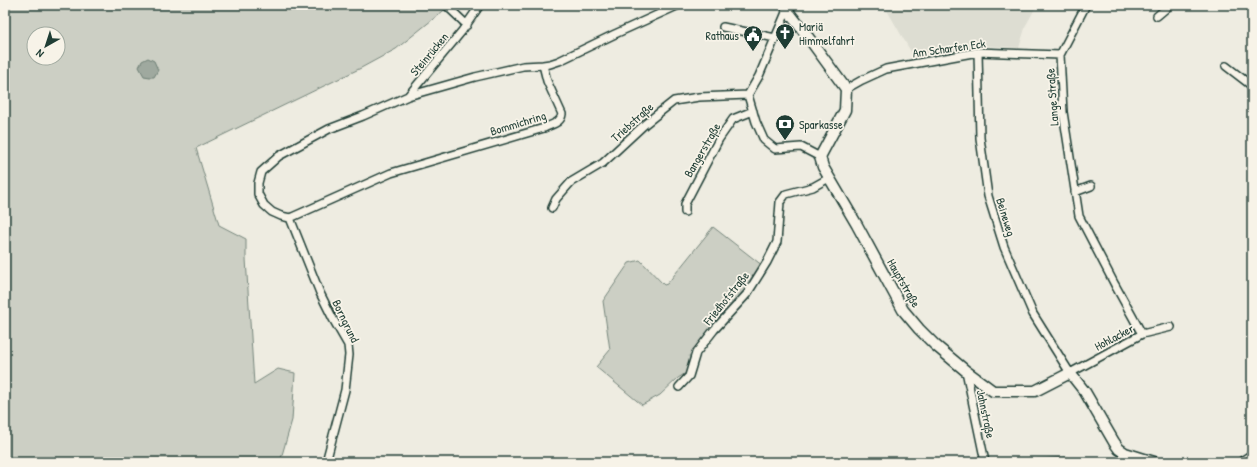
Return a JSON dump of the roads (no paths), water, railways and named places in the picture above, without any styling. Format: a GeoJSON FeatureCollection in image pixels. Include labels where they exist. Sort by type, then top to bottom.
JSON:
{"type":"FeatureCollection","features":[{"type":"Feature","properties":{"kind":"street","name":"Steinrücken"},"geometry":{"type":"LineString","coordinates":[[408,96],[467,25],[480,5]]}},
{"type":"Feature","properties":{"kind":"street"},"geometry":{"type":"LineString","coordinates":[[290,218],[272,212],[264,205],[258,194],[258,183],[262,172],[279,156],[329,130],[408,96],[475,77],[523,66],[543,65],[559,61],[679,5]]}},
{"type":"Feature","properties":{"kind":"street","name":"Lange Straße"},"geometry":{"type":"LineString","coordinates":[[1086,5],[1060,55],[1063,112],[1079,216],[1142,334]]}},
{"type":"Feature","properties":{"kind":"street"},"geometry":{"type":"LineString","coordinates":[[1157,16],[1170,5]]}},
{"type":"Feature","properties":{"kind":"street"},"geometry":{"type":"LineString","coordinates":[[448,7],[467,25]]}},
{"type":"Feature","properties":{"kind":"street"},"geometry":{"type":"LineString","coordinates":[[787,8],[846,89],[846,110],[820,157],[801,147],[775,149],[764,140],[756,122],[748,95],[759,76],[787,8]]}},
{"type":"Feature","properties":{"kind":"street"},"geometry":{"type":"LineString","coordinates":[[723,27],[775,38]]}},
{"type":"Feature","properties":{"kind":"street","name":"Am Scharfen Eck"},"geometry":{"type":"LineString","coordinates":[[846,89],[886,69],[978,52],[1060,55]]}},
{"type":"Feature","properties":{"kind":"street","name":"Beineweg"},"geometry":{"type":"LineString","coordinates":[[978,52],[980,138],[988,196],[1004,247],[1033,314],[1070,372]]}},
{"type":"Feature","properties":{"kind":"street","name":"Bommichring"},"geometry":{"type":"LineString","coordinates":[[290,218],[391,173],[544,128],[559,122],[562,114],[547,81],[543,65]]}},
{"type":"Feature","properties":{"kind":"street"},"geometry":{"type":"LineString","coordinates":[[1226,66],[1252,86]]}},
{"type":"Feature","properties":{"kind":"street","name":"Triebstraße"},"geometry":{"type":"LineString","coordinates":[[552,208],[556,198],[571,182],[603,163],[645,124],[674,101],[699,97],[748,95]]}},
{"type":"Feature","properties":{"kind":"street","name":"Bangerstraße"},"geometry":{"type":"LineString","coordinates":[[685,212],[685,204],[719,139],[734,120],[753,111]]}},
{"type":"Feature","properties":{"kind":"street","name":"Hauptstraße"},"geometry":{"type":"LineString","coordinates":[[820,157],[823,167],[857,225],[903,310],[919,329],[966,371],[993,390],[1035,390],[1070,372]]}},
{"type":"Feature","properties":{"kind":"street","name":"Friedhofstraße"},"geometry":{"type":"LineString","coordinates":[[679,387],[689,376],[696,353],[714,330],[747,294],[767,262],[777,242],[780,202],[786,194],[813,187],[829,178]]}},
{"type":"Feature","properties":{"kind":"street"},"geometry":{"type":"LineString","coordinates":[[1075,192],[1091,186]]}},
{"type":"Feature","properties":{"kind":"street","name":"Borngrund"},"geometry":{"type":"LineString","coordinates":[[290,218],[320,293],[348,345],[345,390],[326,462]]}},
{"type":"Feature","properties":{"kind":"street","name":"Hohlacker"},"geometry":{"type":"LineString","coordinates":[[1070,372],[1142,334],[1171,327]]}},
{"type":"Feature","properties":{"kind":"street","name":"Jahnstraße"},"geometry":{"type":"LineString","coordinates":[[966,371],[985,462]]}},
{"type":"Feature","properties":{"kind":"street"},"geometry":{"type":"LineString","coordinates":[[1070,372],[1119,449],[1125,453],[1154,462]]}},
{"type":"Feature","properties":{"kind":"street"},"geometry":{"type":"LineString","coordinates":[[1244,462],[1252,456]]}},
{"type":"Feature","properties":{"kind":"place","name":"Mariä Himmelfahrt"},"geometry":{"type":"Point","coordinates":[785,50]}},
{"type":"Feature","properties":{"kind":"place","name":"Rathaus"},"geometry":{"type":"Point","coordinates":[753,52]}},
{"type":"Feature","properties":{"kind":"place","name":"Sparkasse"},"geometry":{"type":"Point","coordinates":[785,141]}}]}
